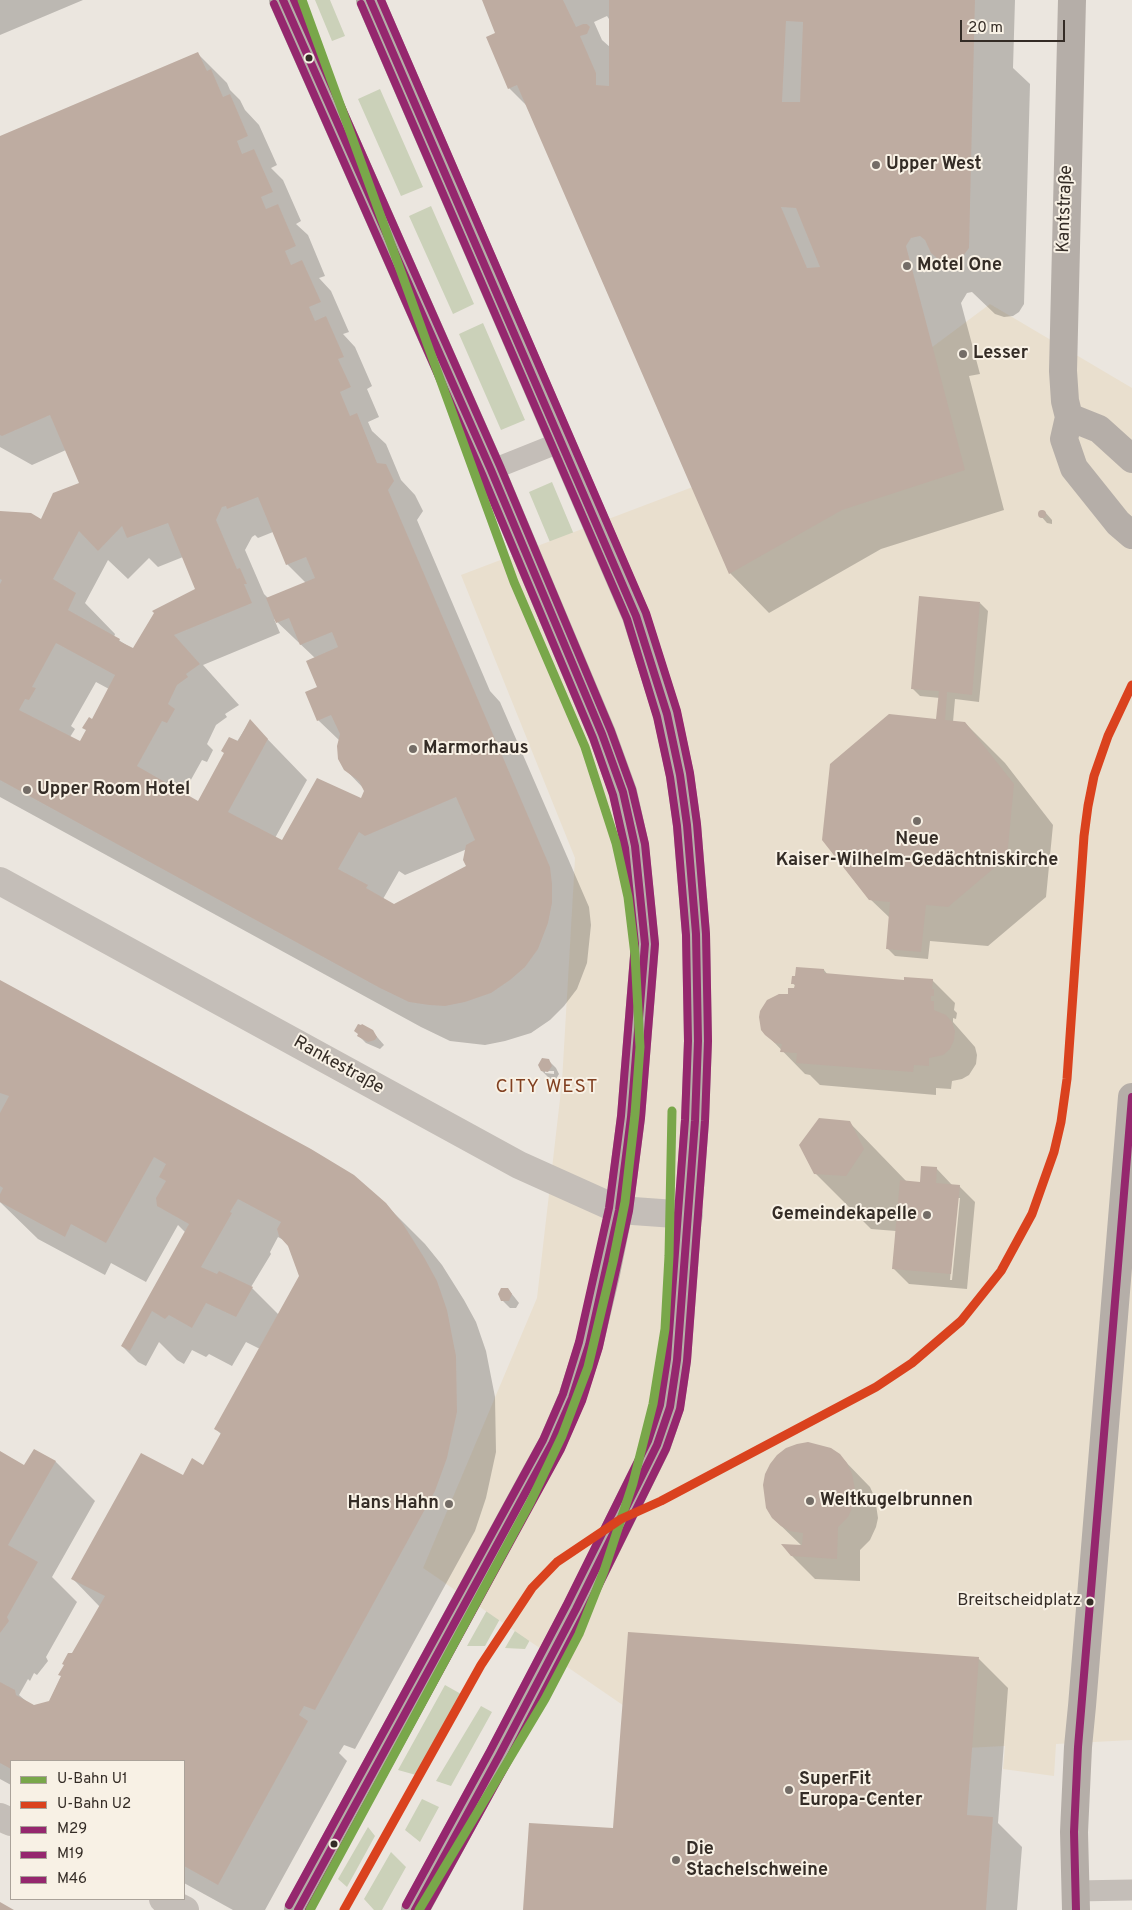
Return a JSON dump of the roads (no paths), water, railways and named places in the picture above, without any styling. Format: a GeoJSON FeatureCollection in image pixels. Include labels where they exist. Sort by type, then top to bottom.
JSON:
{"type":"FeatureCollection","features":[{"type":"Feature","properties":{"kind":"main road"},"geometry":{"type":"LineString","coordinates":[[283,0],[491,470],[602,734],[623,792],[635,846],[645,944],[631,1117],[619,1210],[589,1345],[572,1398],[552,1444],[298,1910]]}},
{"type":"Feature","properties":{"kind":"main road"},"geometry":{"type":"LineString","coordinates":[[370,0],[636,616],[667,714],[680,775],[688,825],[696,944],[698,1041],[695,1121],[677,1360],[670,1407],[657,1445],[576,1609],[415,1910]]}},
{"type":"Feature","properties":{"kind":"main road","name":"Kantstraße"},"geometry":{"type":"LineString","coordinates":[[1072,0],[1063,352],[1065,400],[1069,417],[1064,439],[1074,468],[1118,523],[1132,535]]}},
{"type":"Feature","properties":{"kind":"main road"},"geometry":{"type":"LineString","coordinates":[[1069,417],[1098,430],[1132,459]]}},
{"type":"Feature","properties":{"kind":"main road"},"geometry":{"type":"LineString","coordinates":[[1075,1901],[1074,1832],[1078,1747],[1132,1097]]}},
{"type":"Feature","properties":{"kind":"street","name":"Rankestraße"},"geometry":{"type":"LineString","coordinates":[[0,881],[519,1165],[619,1210],[689,1215]]}},
{"type":"Feature","properties":{"kind":"street"},"geometry":{"type":"LineString","coordinates":[[165,1900],[185,1910]]}},
{"type":"Feature","properties":{"kind":"lane"},"geometry":{"type":"LineString","coordinates":[[491,470],[561,442]]}},
{"type":"Feature","properties":{"kind":"lane"},"geometry":{"type":"LineString","coordinates":[[1075,1901],[1132,1890]]}},
{"type":"Feature","properties":{"kind":"metro line","name":"U1"},"geometry":{"type":"LineString","coordinates":[[302,0],[514,582],[585,747],[616,843],[628,897],[635,955],[640,1047],[625,1202],[613,1262],[588,1367],[562,1436],[530,1503],[310,1910]]}},
{"type":"Feature","properties":{"kind":"metro line","name":"U2"},"geometry":{"type":"LineString","coordinates":[[344,1910],[481,1665],[532,1588],[557,1562],[621,1519],[661,1501],[876,1387],[912,1363],[961,1321],[1001,1271],[1032,1214],[1054,1152],[1061,1122],[1067,1079],[1084,836],[1088,806],[1094,776],[1108,736],[1132,685]]}},
{"type":"Feature","properties":{"kind":"metro line","name":"U1"},"geometry":{"type":"LineString","coordinates":[[419,1910],[545,1699],[579,1634],[604,1571],[633,1483],[653,1404],[665,1329],[669,1256],[672,1111]]}},
{"type":"Feature","properties":{"kind":"place","name":"Upper West"},"geometry":{"type":"Point","coordinates":[876,165]}},
{"type":"Feature","properties":{"kind":"place","name":"Motel One"},"geometry":{"type":"Point","coordinates":[907,266]}},
{"type":"Feature","properties":{"kind":"place","name":"Lesser"},"geometry":{"type":"Point","coordinates":[963,354]}},
{"type":"Feature","properties":{"kind":"place","name":"Marmorhaus"},"geometry":{"type":"Point","coordinates":[413,749]}},
{"type":"Feature","properties":{"kind":"place","name":"Upper Room Hotel"},"geometry":{"type":"Point","coordinates":[27,790]}},
{"type":"Feature","properties":{"kind":"place","name":"Neue Kaiser-Wilhelm-Gedächtniskirche"},"geometry":{"type":"Point","coordinates":[917,821]}},
{"type":"Feature","properties":{"kind":"place","name":"Gemeindekapelle"},"geometry":{"type":"Point","coordinates":[927,1215]}},
{"type":"Feature","properties":{"kind":"place","name":"Weltkugelbrunnen"},"geometry":{"type":"Point","coordinates":[810,1501]}},
{"type":"Feature","properties":{"kind":"place","name":"Hans Hahn"},"geometry":{"type":"Point","coordinates":[449,1504]}},
{"type":"Feature","properties":{"kind":"place","name":"Breitscheidplatz"},"geometry":{"type":"Point","coordinates":[1090,1602]}},
{"type":"Feature","properties":{"kind":"place","name":"SuperFit Europa-Center"},"geometry":{"type":"Point","coordinates":[789,1790]}},
{"type":"Feature","properties":{"kind":"place","name":"Die Stachelschweine"},"geometry":{"type":"Point","coordinates":[676,1860]}},
{"type":"Feature","properties":{"kind":"district","name":"CITY WEST"},"geometry":{"type":"Point","coordinates":[547,1088]}}]}
